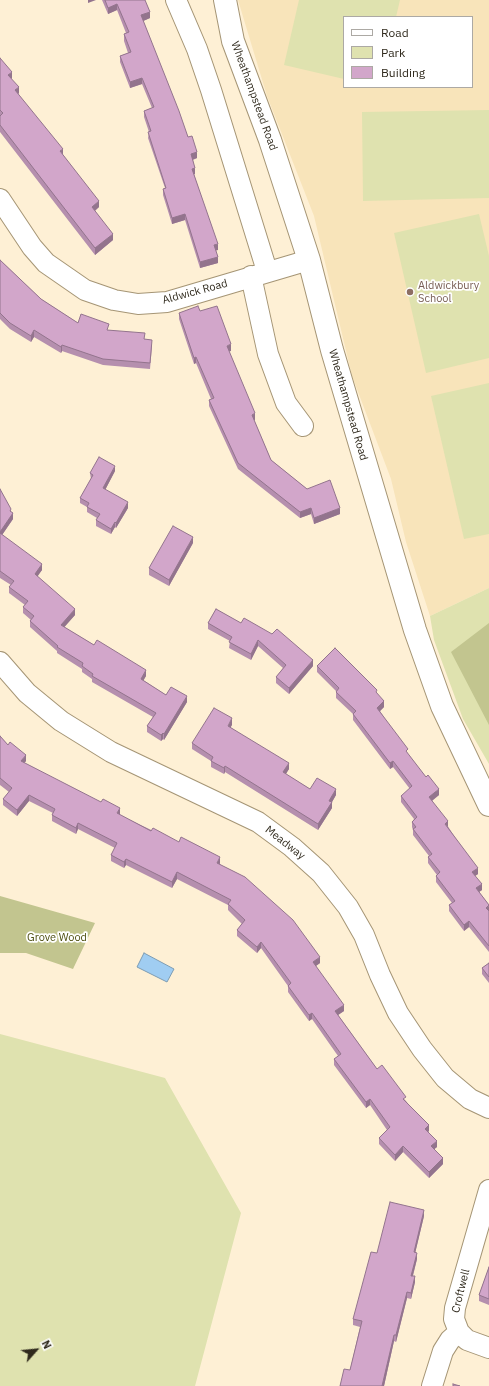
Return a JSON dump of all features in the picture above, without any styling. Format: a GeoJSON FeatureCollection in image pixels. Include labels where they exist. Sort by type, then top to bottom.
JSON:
{"type":"FeatureCollection","features":[{"type":"Feature","properties":{"kind":"street"},"geometry":{"type":"LineString","coordinates":[[176,0],[197,49],[211,90],[259,274],[268,354],[286,403],[303,426]]}},
{"type":"Feature","properties":{"kind":"street","name":"Wheathampstead Road"},"geometry":{"type":"LineString","coordinates":[[225,0],[233,41],[270,140],[309,260],[332,350],[415,630],[442,706],[489,805]]}},
{"type":"Feature","properties":{"kind":"street","name":"Aldwick Road"},"geometry":{"type":"LineString","coordinates":[[0,199],[32,247],[46,263],[85,290],[114,300],[138,304],[167,302],[309,260]]}},
{"type":"Feature","properties":{"kind":"street","name":"Meadway"},"geometry":{"type":"LineString","coordinates":[[0,662],[28,694],[61,721],[111,752],[258,822],[292,847],[321,873],[348,907],[364,935],[398,1013],[422,1049],[445,1078],[470,1099],[489,1108]]}},
{"type":"Feature","properties":{"kind":"street","name":"Croftwell"},"geometry":{"type":"LineString","coordinates":[[459,1332],[454,1319],[455,1308],[489,1190]]}},
{"type":"Feature","properties":{"kind":"street"},"geometry":{"type":"LineString","coordinates":[[432,1386],[443,1351],[450,1340],[459,1332],[467,1340],[489,1348]]}},
{"type":"Feature","properties":{"kind":"shaded area","name":"Aldwickbury School"},"geometry":{"type":"Polygon","coordinates":[[[238,0],[489,0],[489,588],[430,616],[406,542],[391,479],[352,376],[314,216],[267,96],[238,0]]]}},
{"type":"Feature","properties":{"kind":"green space"},"geometry":{"type":"Polygon","coordinates":[[[299,0],[400,0],[396,16],[343,16],[343,79],[284,65],[299,0]]]}},
{"type":"Feature","properties":{"kind":"green space"},"geometry":{"type":"Polygon","coordinates":[[[489,110],[489,198],[363,201],[362,112],[489,110]]]}},
{"type":"Feature","properties":{"kind":"green space"},"geometry":{"type":"Polygon","coordinates":[[[479,214],[489,256],[489,358],[426,373],[394,233],[479,214]]]}},
{"type":"Feature","properties":{"kind":"green space"},"geometry":{"type":"Polygon","coordinates":[[[489,383],[489,534],[464,539],[431,396],[489,383]]]}},
{"type":"Feature","properties":{"kind":"green space"},"geometry":{"type":"Polygon","coordinates":[[[489,588],[489,764],[463,719],[434,640],[430,616],[489,588]]]}},
{"type":"Feature","properties":{"kind":"green space"},"geometry":{"type":"Polygon","coordinates":[[[489,623],[489,725],[451,652],[489,623]]]}},
{"type":"Feature","properties":{"kind":"green space","name":"Grove Wood"},"geometry":{"type":"Polygon","coordinates":[[[0,896],[95,923],[73,969],[26,953],[0,953],[0,896]]]}},
{"type":"Feature","properties":{"kind":"green space"},"geometry":{"type":"Polygon","coordinates":[[[0,1034],[165,1078],[241,1213],[195,1386],[0,1386],[0,1034]]]}},
{"type":"Feature","properties":{"kind":"water"},"geometry":{"type":"Polygon","coordinates":[[[144,953],[174,969],[167,982],[137,967],[144,953]]]}},
{"type":"Feature","properties":{"kind":"building"},"geometry":{"type":"Polygon","coordinates":[[[105,0],[145,0],[150,12],[141,15],[188,137],[192,136],[197,152],[191,154],[195,168],[192,169],[218,244],[214,245],[218,257],[200,262],[185,214],[172,218],[163,189],[166,188],[148,132],[151,131],[144,111],[154,107],[142,78],[130,82],[120,56],[131,52],[124,34],[129,32],[117,4],[108,8],[105,0]]]}},
{"type":"Feature","properties":{"kind":"building"},"geometry":{"type":"Polygon","coordinates":[[[0,58],[12,72],[8,75],[19,87],[15,90],[63,149],[60,151],[99,201],[92,207],[113,234],[95,248],[0,125],[0,116],[3,113],[0,110],[0,58]]]}},
{"type":"Feature","properties":{"kind":"building"},"geometry":{"type":"Polygon","coordinates":[[[0,260],[41,299],[78,323],[81,314],[109,324],[107,330],[145,333],[144,339],[152,340],[150,363],[103,359],[62,345],[61,347],[34,330],[31,336],[10,323],[0,313],[0,260]]]}},
{"type":"Feature","properties":{"kind":"building"},"geometry":{"type":"Polygon","coordinates":[[[198,306],[200,311],[217,306],[231,344],[227,346],[255,413],[252,415],[271,460],[307,489],[330,480],[340,508],[314,518],[311,508],[300,512],[238,463],[209,400],[214,398],[196,357],[194,358],[179,313],[198,306]]]}},
{"type":"Feature","properties":{"kind":"building"},"geometry":{"type":"Polygon","coordinates":[[[99,457],[115,466],[103,488],[128,502],[111,529],[96,520],[100,514],[87,507],[89,503],[80,498],[93,475],[90,473],[99,457]]]}},
{"type":"Feature","properties":{"kind":"building"},"geometry":{"type":"Polygon","coordinates":[[[0,489],[11,509],[10,511],[13,513],[0,532],[0,489]]]}},
{"type":"Feature","properties":{"kind":"building"},"geometry":{"type":"Polygon","coordinates":[[[173,526],[193,537],[169,580],[149,568],[173,526]]]}},
{"type":"Feature","properties":{"kind":"building"},"geometry":{"type":"Polygon","coordinates":[[[0,533],[42,564],[35,574],[75,609],[61,625],[94,645],[97,640],[146,670],[141,679],[166,695],[171,687],[187,696],[164,734],[163,733],[161,735],[147,726],[156,713],[92,676],[93,674],[82,666],[83,663],[57,647],[58,646],[30,621],[34,616],[23,607],[28,601],[9,587],[14,581],[0,571],[0,533]]]}},
{"type":"Feature","properties":{"kind":"building"},"geometry":{"type":"Polygon","coordinates":[[[216,609],[241,623],[244,618],[272,634],[277,629],[313,660],[289,688],[276,677],[286,665],[258,640],[251,654],[229,642],[232,637],[208,623],[216,609]]]}},
{"type":"Feature","properties":{"kind":"building"},"geometry":{"type":"Polygon","coordinates":[[[335,648],[377,690],[376,692],[384,701],[377,708],[408,749],[406,751],[426,777],[428,775],[439,789],[429,797],[448,821],[445,824],[478,868],[472,872],[482,884],[476,888],[489,905],[486,908],[489,911],[489,946],[469,921],[464,925],[449,905],[455,901],[436,876],[440,872],[428,857],[432,854],[413,829],[416,827],[412,822],[417,817],[401,796],[412,786],[393,761],[390,763],[353,714],[356,711],[336,692],[339,688],[317,666],[335,648]]]}},
{"type":"Feature","properties":{"kind":"building"},"geometry":{"type":"Polygon","coordinates":[[[214,708],[232,718],[228,726],[289,763],[283,772],[310,789],[317,778],[336,789],[329,801],[332,802],[318,824],[225,766],[224,768],[211,761],[213,757],[192,743],[214,708]]]}},
{"type":"Feature","properties":{"kind":"building"},"geometry":{"type":"Polygon","coordinates":[[[0,736],[8,745],[10,742],[26,755],[21,761],[101,802],[103,799],[120,808],[117,813],[151,831],[153,828],[179,842],[181,837],[220,857],[217,863],[245,877],[293,920],[320,957],[313,962],[344,1005],[335,1011],[377,1069],[382,1065],[406,1097],[403,1099],[429,1125],[425,1129],[437,1141],[431,1146],[443,1158],[429,1172],[403,1146],[395,1155],[379,1138],[390,1127],[370,1099],[366,1102],[334,1059],[341,1054],[312,1013],[309,1015],[288,986],[291,983],[261,942],[257,947],[237,930],[245,920],[228,904],[231,900],[177,872],[172,882],[126,859],[124,862],[111,855],[117,843],[78,823],[76,828],[52,815],[55,809],[29,795],[17,810],[3,799],[12,788],[0,778],[0,736]]]}},
{"type":"Feature","properties":{"kind":"building"},"geometry":{"type":"Polygon","coordinates":[[[489,963],[489,977],[482,968],[489,963]]]}},
{"type":"Feature","properties":{"kind":"building"},"geometry":{"type":"Polygon","coordinates":[[[390,1202],[424,1210],[414,1252],[417,1253],[411,1276],[415,1276],[411,1293],[407,1292],[396,1335],[394,1335],[382,1386],[340,1386],[344,1369],[350,1370],[362,1321],[353,1319],[371,1252],[377,1253],[390,1202]]]}},
{"type":"Feature","properties":{"kind":"building"},"geometry":{"type":"Polygon","coordinates":[[[489,1267],[489,1299],[479,1295],[489,1267]]]}},
{"type":"Feature","properties":{"kind":"place","name":"Aldwickbury School"},"geometry":{"type":"Point","coordinates":[410,292]}}]}
